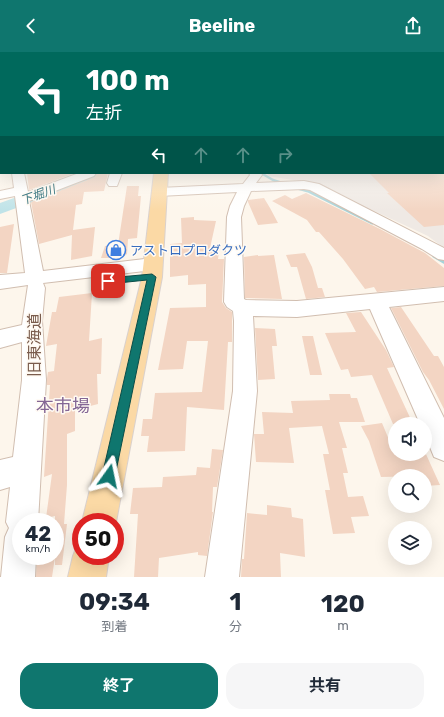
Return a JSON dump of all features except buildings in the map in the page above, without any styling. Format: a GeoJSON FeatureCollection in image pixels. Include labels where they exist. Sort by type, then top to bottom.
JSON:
{"type":"FeatureCollection","features":[{"type":"Feature","properties":{"kind":"main road"},"geometry":{"type":"LineString","coordinates":[[101,513],[152,270],[161,174]]}},
{"type":"Feature","properties":{"kind":"main road"},"geometry":{"type":"LineString","coordinates":[[87,577],[89,565]]}},
{"type":"Feature","properties":{"kind":"street","name":"旧東海道"},"geometry":{"type":"LineString","coordinates":[[18,174],[35,283],[32,321],[34,380],[13,472],[20,513]]}},
{"type":"Feature","properties":{"kind":"street"},"geometry":{"type":"LineString","coordinates":[[0,195],[21,198],[87,174]]}},
{"type":"Feature","properties":{"kind":"street"},"geometry":{"type":"LineString","coordinates":[[301,185],[315,174]]}},
{"type":"Feature","properties":{"kind":"street"},"geometry":{"type":"LineString","coordinates":[[159,192],[250,180],[283,186],[301,185],[314,187],[428,245],[444,255]]}},
{"type":"Feature","properties":{"kind":"street"},"geometry":{"type":"LineString","coordinates":[[250,180],[235,207],[234,217],[234,302],[242,308],[297,309],[444,294]]}},
{"type":"Feature","properties":{"kind":"street"},"geometry":{"type":"LineString","coordinates":[[0,282],[35,283],[152,270]]}},
{"type":"Feature","properties":{"kind":"street"},"geometry":{"type":"LineString","coordinates":[[0,292],[35,283]]}},
{"type":"Feature","properties":{"kind":"street"},"geometry":{"type":"LineString","coordinates":[[377,302],[444,448]]}},
{"type":"Feature","properties":{"kind":"street"},"geometry":{"type":"LineString","coordinates":[[222,577],[245,391],[244,322],[242,308]]}},
{"type":"Feature","properties":{"kind":"street"},"geometry":{"type":"LineString","coordinates":[[0,339],[33,331]]}},
{"type":"Feature","properties":{"kind":"street"},"geometry":{"type":"LineString","coordinates":[[18,577],[19,565]]}},
{"type":"Feature","properties":{"kind":"shaded area"},"geometry":{"type":"Polygon","coordinates":[[[268,174],[443,174],[444,248],[428,236],[316,184],[269,176],[268,174]]]}},
{"type":"Feature","properties":{"kind":"waterway","name":"下堀川"},"geometry":{"type":"LineString","coordinates":[[0,209],[95,174]]}},
{"type":"Feature","properties":{"kind":"waterway"},"geometry":{"type":"LineString","coordinates":[[263,174],[273,180],[285,184]]}},
{"type":"Feature","properties":{"kind":"waterway"},"geometry":{"type":"LineString","coordinates":[[297,188],[308,191],[372,223]]}},
{"type":"Feature","properties":{"kind":"waterway"},"geometry":{"type":"LineString","coordinates":[[434,256],[444,262]]}},
{"type":"Feature","properties":{"kind":"place","name":"アストロプロダクツ"},"geometry":{"type":"Point","coordinates":[116,250]}},
{"type":"Feature","properties":{"kind":"district","name":"本市場"},"geometry":{"type":"Point","coordinates":[63,406]}},
{"type":"Feature","properties":{"kind":"route"},"geometry":{"type":"LineString","coordinates":[[108,281],[152,277],[109,476]]}}]}
